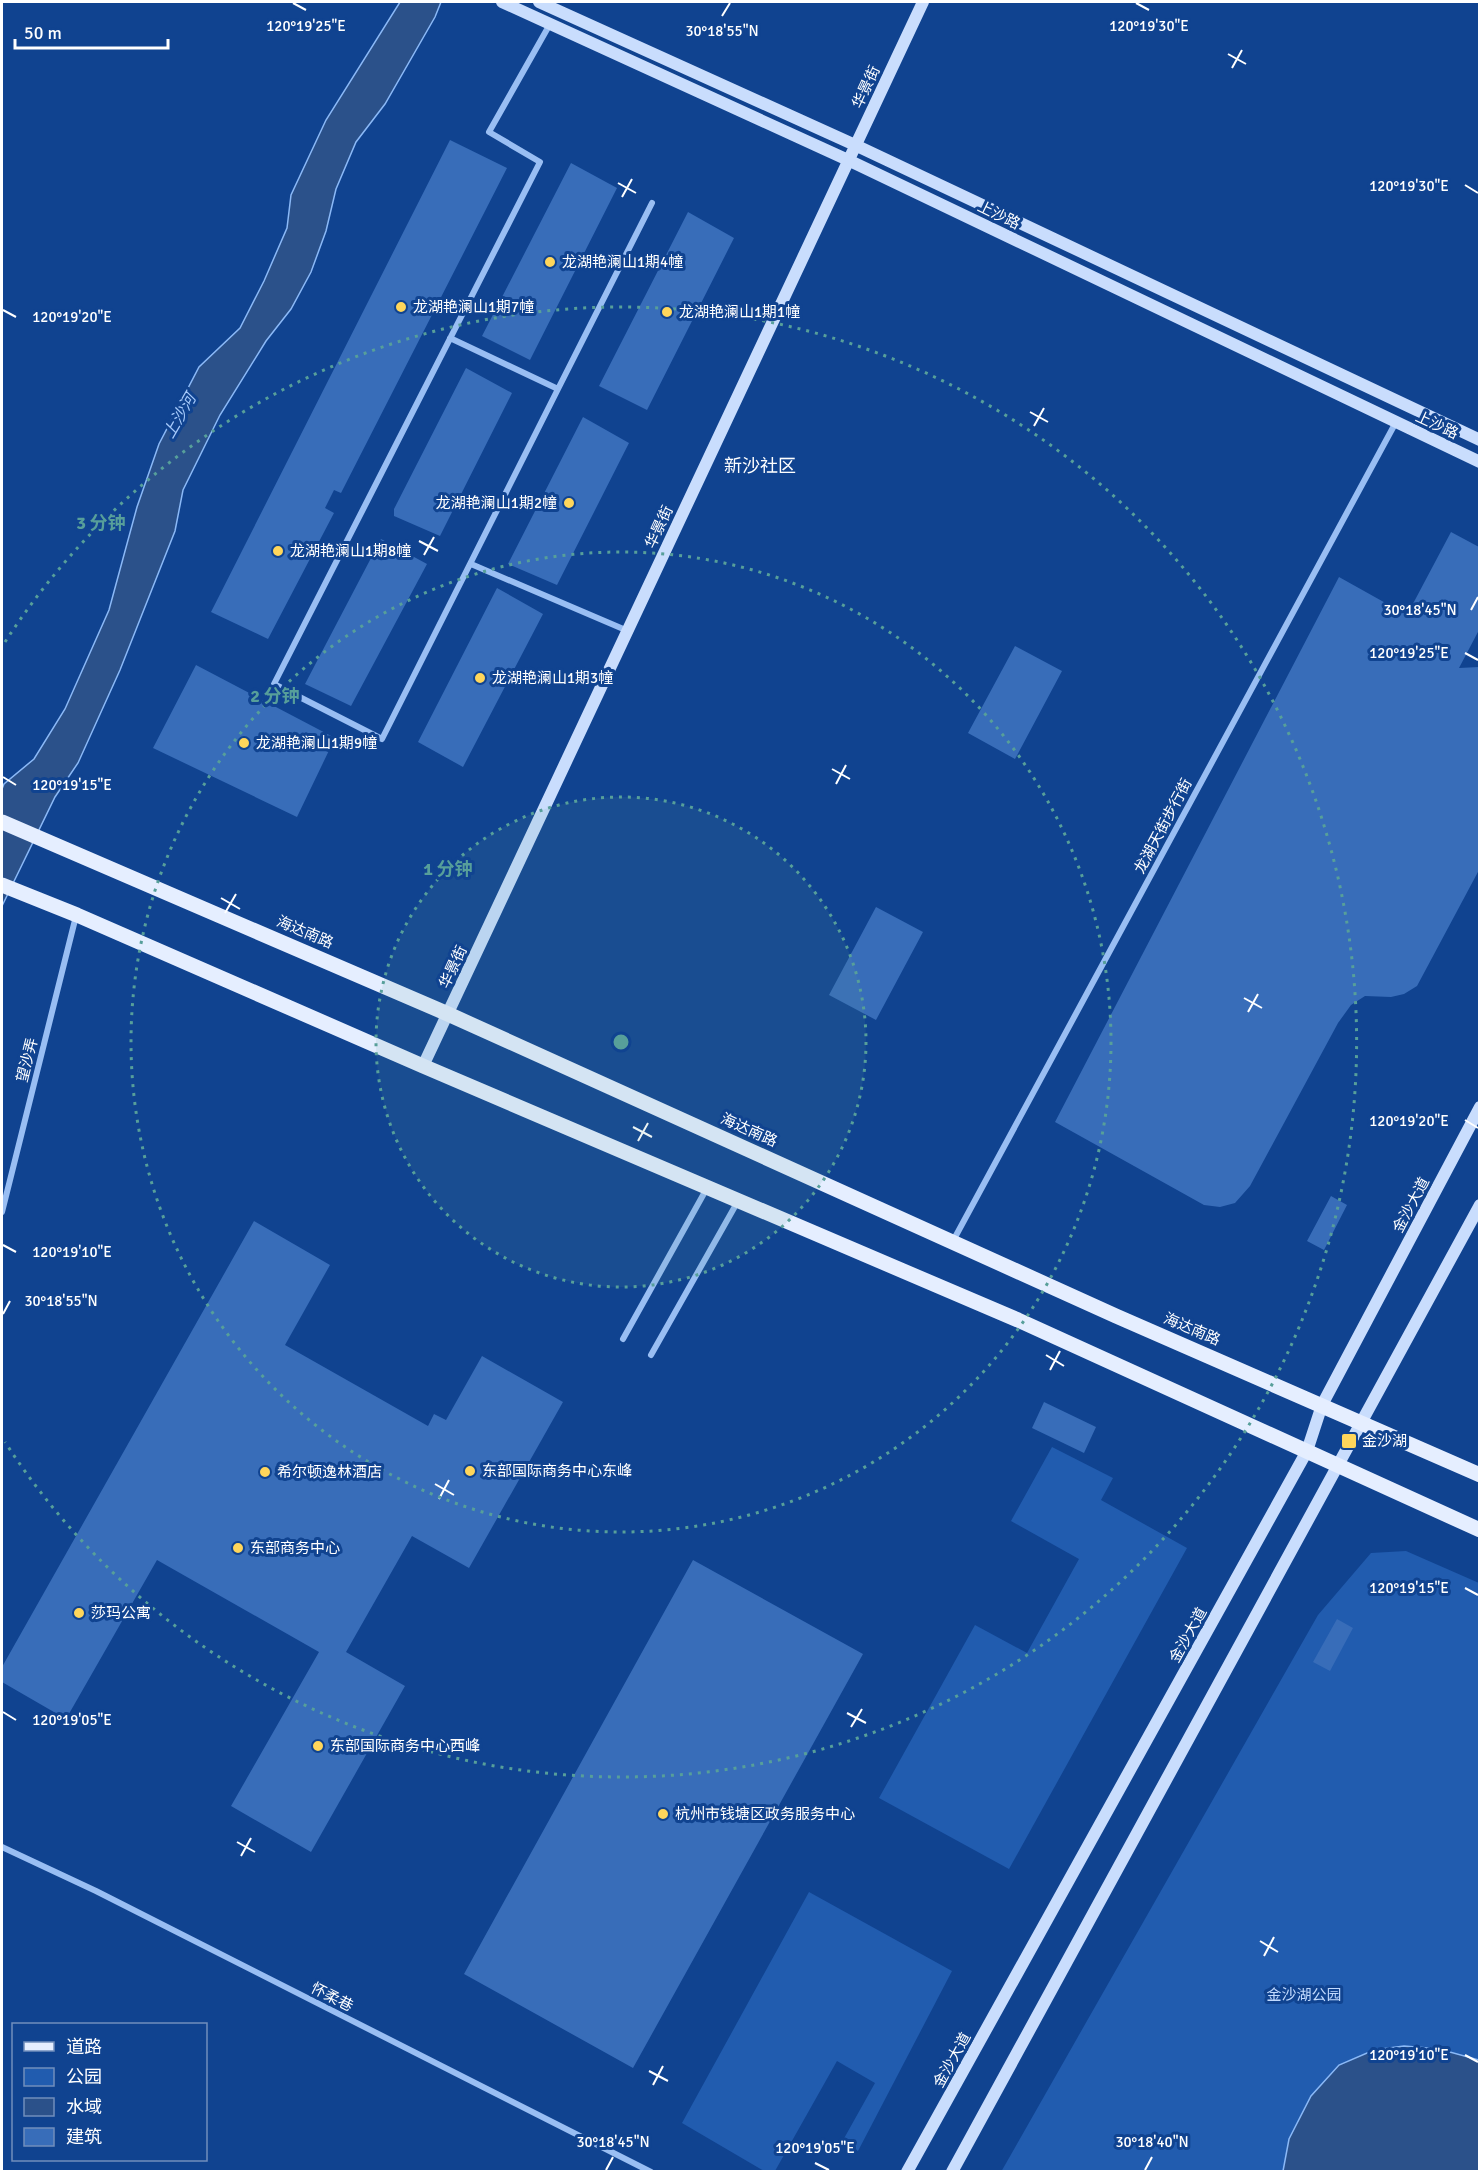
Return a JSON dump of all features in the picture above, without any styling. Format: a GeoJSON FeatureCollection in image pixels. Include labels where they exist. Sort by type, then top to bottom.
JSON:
{"type":"FeatureCollection","features":[{"type":"Feature","properties":{"kind":"main road","name":"海达南路"},"geometry":{"type":"LineString","coordinates":[[2,822],[448,1014],[1116,1316],[1479,1475]]}},
{"type":"Feature","properties":{"kind":"main road"},"geometry":{"type":"LineString","coordinates":[[2,885],[77,915],[423,1066],[1018,1320],[1479,1530]]}},
{"type":"Feature","properties":{"kind":"street","name":"上沙路"},"geometry":{"type":"LineString","coordinates":[[502,2],[848,160],[1479,462]]}},
{"type":"Feature","properties":{"kind":"street","name":"上沙路"},"geometry":{"type":"LineString","coordinates":[[539,2],[855,145],[1479,440]]}},
{"type":"Feature","properties":{"kind":"street","name":"华景街"},"geometry":{"type":"LineString","coordinates":[[423,1066],[923,2]]}},
{"type":"Feature","properties":{"kind":"street"},"geometry":{"type":"LineString","coordinates":[[550,23],[489,132],[540,162],[274,684],[382,739],[652,203]]}},
{"type":"Feature","properties":{"kind":"street"},"geometry":{"type":"LineString","coordinates":[[450,338],[558,389]]}},
{"type":"Feature","properties":{"kind":"street","name":"龙湖天街步行街"},"geometry":{"type":"LineString","coordinates":[[952,1242],[1396,422]]}},
{"type":"Feature","properties":{"kind":"street"},"geometry":{"type":"LineString","coordinates":[[471,564],[628,631]]}},
{"type":"Feature","properties":{"kind":"street","name":"望沙弄"},"geometry":{"type":"LineString","coordinates":[[2,1212],[77,915]]}},
{"type":"Feature","properties":{"kind":"street","name":"金沙大道"},"geometry":{"type":"LineString","coordinates":[[907,2172],[1307,1451],[1322,1405],[1479,1107]]}},
{"type":"Feature","properties":{"kind":"street"},"geometry":{"type":"LineString","coordinates":[[623,1339],[707,1187]]}},
{"type":"Feature","properties":{"kind":"street"},"geometry":{"type":"LineString","coordinates":[[651,1355],[739,1201]]}},
{"type":"Feature","properties":{"kind":"street"},"geometry":{"type":"LineString","coordinates":[[952,2172],[1479,1205]]}},
{"type":"Feature","properties":{"kind":"street","name":"怀柔巷"},"geometry":{"type":"LineString","coordinates":[[2,1847],[96,1891],[651,2172]]}},
{"type":"Feature","properties":{"kind":"green space"},"geometry":{"type":"Polygon","coordinates":[[[1052,1447],[1113,1478],[1101,1500],[1187,1548],[1009,1869],[879,1798],[975,1625],[1027,1653],[1079,1559],[1011,1521],[1052,1447]]]}},
{"type":"Feature","properties":{"kind":"green space","name":"金沙湖公园"},"geometry":{"type":"Polygon","coordinates":[[[1406,1551],[1479,1583],[1479,2171],[1001,2172],[1318,1615],[1371,1553],[1406,1551]]]}},
{"type":"Feature","properties":{"kind":"green space"},"geometry":{"type":"Polygon","coordinates":[[[809,1892],[952,1971],[858,2151],[842,2142],[875,2083],[837,2061],[775,2171],[764,2171],[682,2123],[809,1892]]]}},
{"type":"Feature","properties":{"kind":"water","name":"上沙河"},"geometry":{"type":"Polygon","coordinates":[[[400,2],[441,2],[435,17],[385,104],[356,142],[336,189],[326,231],[311,272],[291,309],[266,341],[220,415],[183,490],[175,531],[120,670],[78,763],[55,797],[2,906],[2,789],[4,784],[34,759],[65,709],[109,610],[137,507],[159,444],[199,367],[240,328],[287,228],[291,195],[326,120],[400,2]]]}},
{"type":"Feature","properties":{"kind":"water"},"geometry":{"type":"Polygon","coordinates":[[[1404,2046],[1439,2049],[1479,2060],[1479,2171],[1283,2171],[1289,2139],[1311,2096],[1339,2065],[1374,2050],[1404,2046]]]}},
{"type":"Feature","properties":{"kind":"building","name":"龙湖艳澜山1期7幢"},"geometry":{"type":"Polygon","coordinates":[[[450,140],[507,168],[341,493],[334,490],[325,508],[334,513],[268,639],[211,612],[450,140]]]}},
{"type":"Feature","properties":{"kind":"building","name":"龙湖艳澜山1期4幢"},"geometry":{"type":"Polygon","coordinates":[[[571,163],[617,188],[530,360],[482,336],[571,163]]]}},
{"type":"Feature","properties":{"kind":"building","name":"龙湖艳澜山1期1幢"},"geometry":{"type":"Polygon","coordinates":[[[688,212],[734,238],[647,410],[599,386],[688,212]]]}},
{"type":"Feature","properties":{"kind":"building"},"geometry":{"type":"Polygon","coordinates":[[[466,368],[512,393],[440,536],[394,516],[394,509],[466,368]]]}},
{"type":"Feature","properties":{"kind":"building","name":"龙湖艳澜山1期2幢"},"geometry":{"type":"Polygon","coordinates":[[[583,417],[629,443],[557,585],[508,564],[583,417]]]}},
{"type":"Feature","properties":{"kind":"building"},"geometry":{"type":"Polygon","coordinates":[[[1451,532],[1479,547],[1479,630],[1459,668],[1479,667],[1479,870],[1417,986],[1404,994],[1391,997],[1365,996],[1351,1005],[1338,1023],[1250,1186],[1235,1203],[1220,1207],[1204,1205],[1055,1122],[1339,577],[1407,615],[1451,532]]]}},
{"type":"Feature","properties":{"kind":"building"},"geometry":{"type":"Polygon","coordinates":[[[381,539],[427,564],[351,706],[305,684],[381,539]]]}},
{"type":"Feature","properties":{"kind":"building","name":"龙湖艳澜山1期3幢"},"geometry":{"type":"Polygon","coordinates":[[[497,588],[543,614],[463,767],[418,742],[497,588]]]}},
{"type":"Feature","properties":{"kind":"building"},"geometry":{"type":"Polygon","coordinates":[[[1015,646],[1062,671],[1015,759],[968,733],[1015,646]]]}},
{"type":"Feature","properties":{"kind":"building","name":"龙湖艳澜山1期9幢"},"geometry":{"type":"Polygon","coordinates":[[[196,665],[335,738],[297,817],[153,748],[196,665]]]}},
{"type":"Feature","properties":{"kind":"building"},"geometry":{"type":"Polygon","coordinates":[[[876,907],[923,932],[876,1020],[829,995],[876,907]]]}},
{"type":"Feature","properties":{"kind":"building"},"geometry":{"type":"Polygon","coordinates":[[[1331,1196],[1347,1205],[1324,1250],[1307,1241],[1331,1196]]]}},
{"type":"Feature","properties":{"kind":"building","name":"东部商务中心"},"geometry":{"type":"Polygon","coordinates":[[[254,1221],[330,1265],[285,1345],[428,1426],[434,1414],[446,1420],[482,1356],[563,1402],[469,1568],[412,1536],[346,1652],[405,1686],[311,1852],[231,1806],[319,1652],[157,1560],[66,1719],[2,1682],[2,1667],[254,1221]]]}},
{"type":"Feature","properties":{"kind":"building"},"geometry":{"type":"Polygon","coordinates":[[[1044,1402],[1096,1427],[1084,1453],[1032,1428],[1044,1402]]]}},
{"type":"Feature","properties":{"kind":"building","name":"杭州市钱塘区政务服务中心"},"geometry":{"type":"Polygon","coordinates":[[[693,1560],[863,1654],[633,2068],[464,1974],[693,1560]]]}},
{"type":"Feature","properties":{"kind":"building"},"geometry":{"type":"Polygon","coordinates":[[[1337,1619],[1353,1628],[1330,1671],[1313,1662],[1337,1619]]]}},
{"type":"Feature","properties":{"kind":"place","name":"龙湖艳澜山1期4幢"},"geometry":{"type":"Point","coordinates":[550,262]}},
{"type":"Feature","properties":{"kind":"place","name":"龙湖艳澜山1期7幢"},"geometry":{"type":"Point","coordinates":[401,307]}},
{"type":"Feature","properties":{"kind":"place","name":"龙湖艳澜山1期1幢"},"geometry":{"type":"Point","coordinates":[667,312]}},
{"type":"Feature","properties":{"kind":"place","name":"龙湖艳澜山1期2幢"},"geometry":{"type":"Point","coordinates":[569,503]}},
{"type":"Feature","properties":{"kind":"place","name":"龙湖艳澜山1期8幢"},"geometry":{"type":"Point","coordinates":[278,551]}},
{"type":"Feature","properties":{"kind":"place","name":"龙湖艳澜山1期3幢"},"geometry":{"type":"Point","coordinates":[480,678]}},
{"type":"Feature","properties":{"kind":"place","name":"龙湖艳澜山1期9幢"},"geometry":{"type":"Point","coordinates":[244,743]}},
{"type":"Feature","properties":{"kind":"place","name":"金沙湖"},"geometry":{"type":"Point","coordinates":[1349,1441]}},
{"type":"Feature","properties":{"kind":"place","name":"东部国际商务中心东峰"},"geometry":{"type":"Point","coordinates":[470,1471]}},
{"type":"Feature","properties":{"kind":"place","name":"希尔顿逸林酒店"},"geometry":{"type":"Point","coordinates":[265,1472]}},
{"type":"Feature","properties":{"kind":"place","name":"东部商务中心"},"geometry":{"type":"Point","coordinates":[238,1548]}},
{"type":"Feature","properties":{"kind":"place","name":"莎玛公寓"},"geometry":{"type":"Point","coordinates":[79,1613]}},
{"type":"Feature","properties":{"kind":"place","name":"东部国际商务中心西峰"},"geometry":{"type":"Point","coordinates":[318,1746]}},
{"type":"Feature","properties":{"kind":"place","name":"杭州市钱塘区政务服务中心"},"geometry":{"type":"Point","coordinates":[663,1814]}},
{"type":"Feature","properties":{"kind":"district","name":"新沙社区"},"geometry":{"type":"Point","coordinates":[760,466]}}]}
